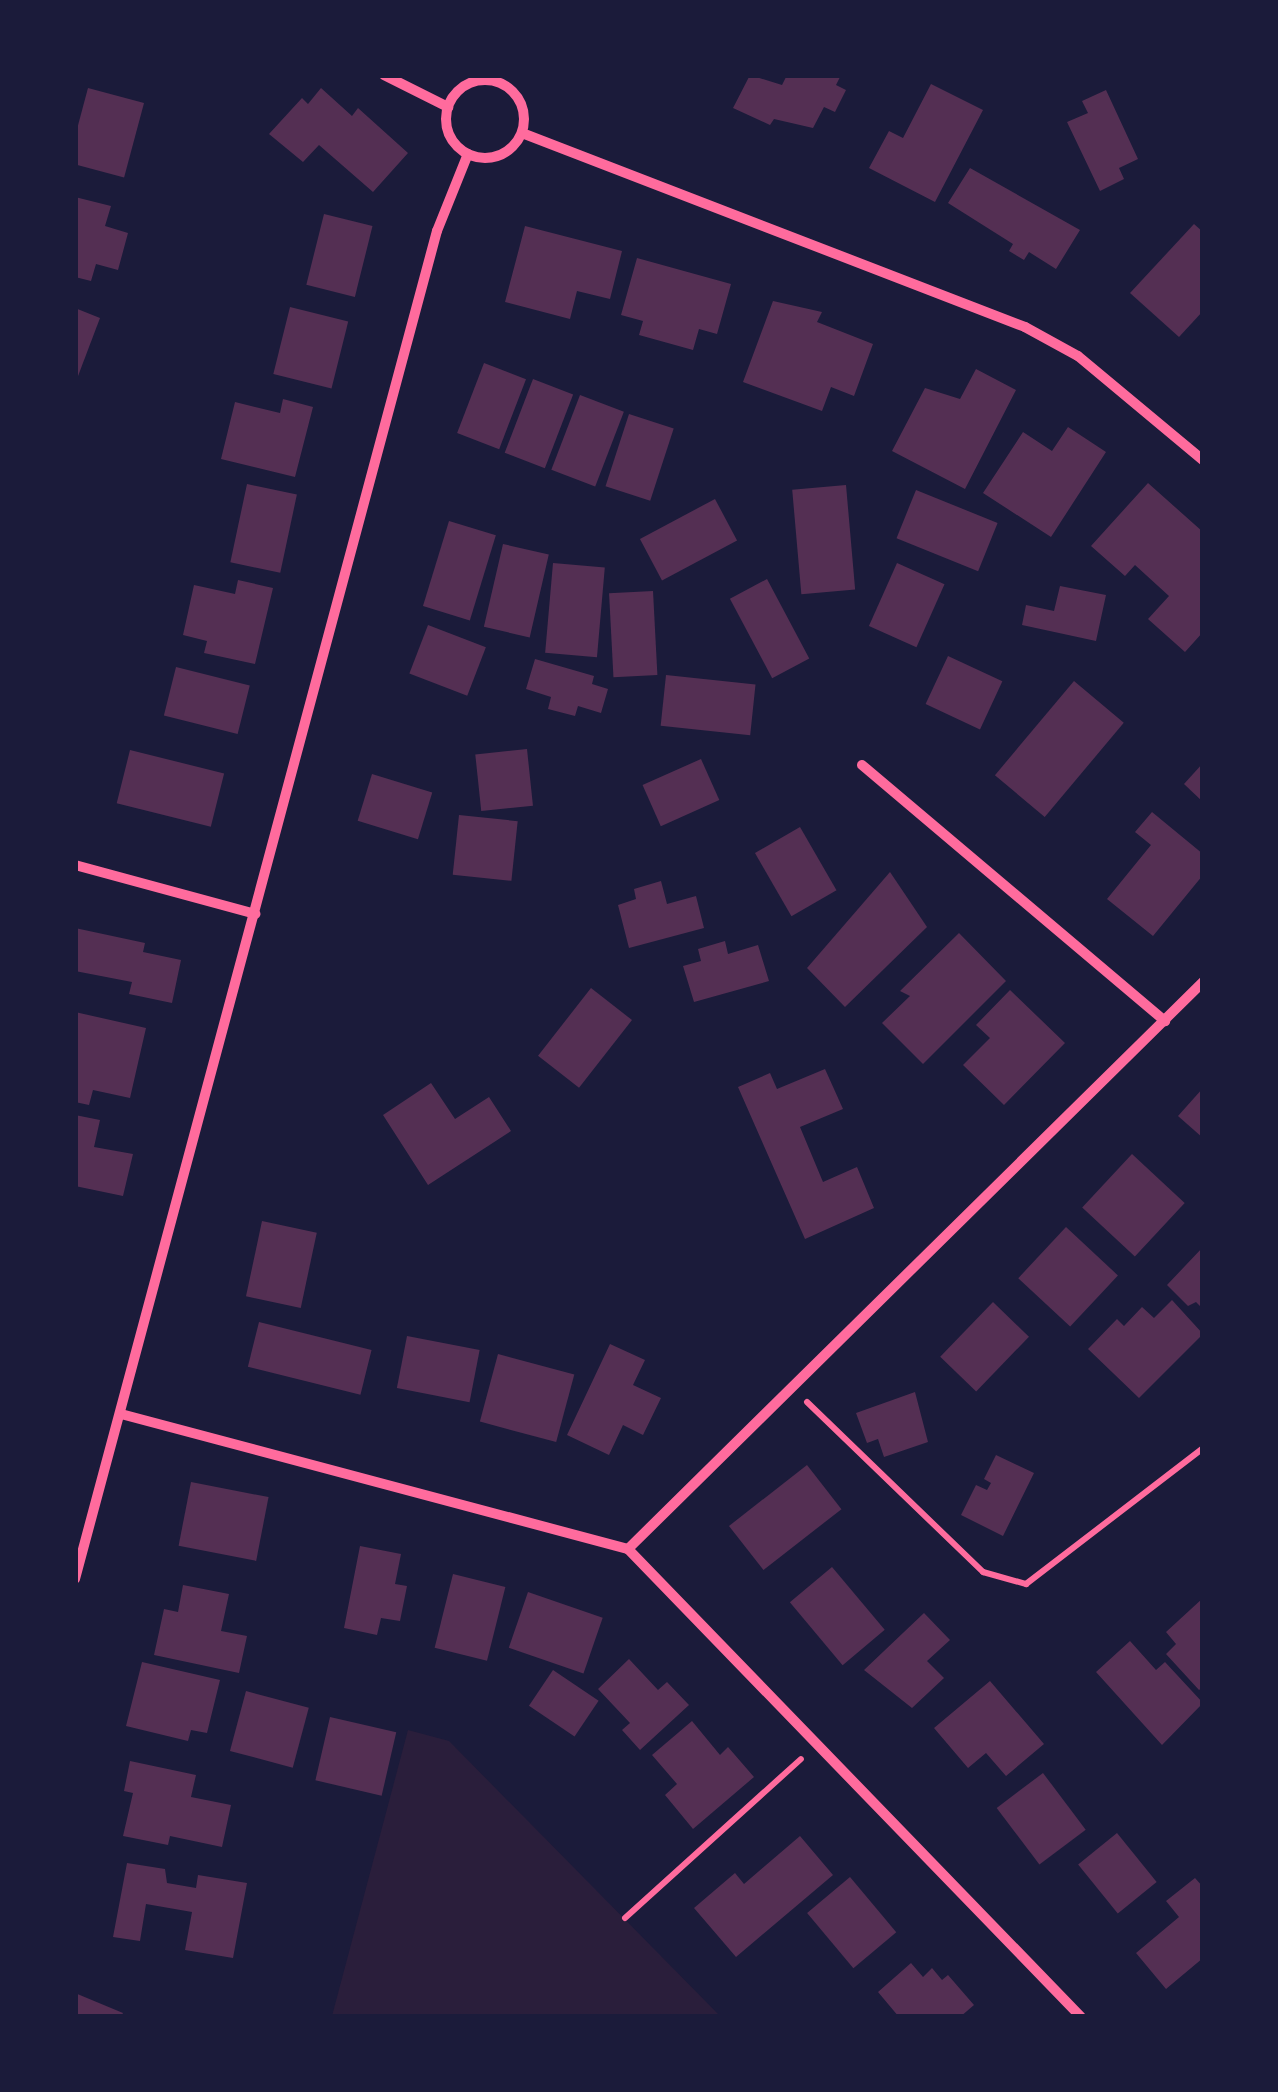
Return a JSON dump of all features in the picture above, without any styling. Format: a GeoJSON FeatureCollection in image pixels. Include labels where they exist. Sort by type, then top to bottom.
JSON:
{"type":"FeatureCollection","features":[{"type":"Feature","properties":{"kind":"street"},"geometry":{"type":"LineString","coordinates":[[384,75],[448,106]]}},
{"type":"Feature","properties":{"kind":"street"},"geometry":{"type":"LineString","coordinates":[[488,78],[518,98],[522,133],[506,153],[468,154],[448,129],[448,106],[463,86],[488,78]]}},
{"type":"Feature","properties":{"kind":"street"},"geometry":{"type":"LineString","coordinates":[[522,133],[1025,327],[1078,356],[1203,460]]}},
{"type":"Feature","properties":{"kind":"street"},"geometry":{"type":"LineString","coordinates":[[75,1579],[437,231],[468,154]]}},
{"type":"Feature","properties":{"kind":"street"},"geometry":{"type":"LineString","coordinates":[[862,765],[1165,1021]]}},
{"type":"Feature","properties":{"kind":"street"},"geometry":{"type":"LineString","coordinates":[[75,865],[255,914]]}},
{"type":"Feature","properties":{"kind":"street"},"geometry":{"type":"LineString","coordinates":[[628,1549],[1203,982]]}},
{"type":"Feature","properties":{"kind":"street"},"geometry":{"type":"LineString","coordinates":[[121,1414],[628,1549],[1081,2017]]}},
{"type":"Feature","properties":{"kind":"path"},"geometry":{"type":"LineString","coordinates":[[792,1387],[983,1572],[1026,1584],[1203,1448]]}},
{"type":"Feature","properties":{"kind":"path"},"geometry":{"type":"LineString","coordinates":[[626,1918],[817,1745]]}},
{"type":"Feature","properties":{"kind":"shaded area"},"geometry":{"type":"Polygon","coordinates":[[[408,1730],[449,1741],[721,2017],[332,2016],[408,1730]]]}},
{"type":"Feature","properties":{"kind":"building"},"geometry":{"type":"Polygon","coordinates":[[[750,75],[782,85],[787,75],[841,75],[836,85],[846,90],[835,112],[824,107],[813,128],[774,119],[770,125],[733,108],[750,75]]]}},
{"type":"Feature","properties":{"kind":"building"},"geometry":{"type":"Polygon","coordinates":[[[931,84],[983,110],[935,202],[869,168],[889,131],[903,138],[931,84]]]}},
{"type":"Feature","properties":{"kind":"building"},"geometry":{"type":"Polygon","coordinates":[[[88,88],[144,103],[124,177],[75,164],[75,137],[88,88]]]}},
{"type":"Feature","properties":{"kind":"building"},"geometry":{"type":"Polygon","coordinates":[[[321,88],[352,116],[358,108],[408,153],[373,192],[319,145],[303,162],[269,134],[302,98],[308,104],[321,88]]]}},
{"type":"Feature","properties":{"kind":"building"},"geometry":{"type":"Polygon","coordinates":[[[1106,90],[1138,159],[1119,168],[1124,179],[1100,191],[1067,122],[1088,113],[1082,101],[1106,90]]]}},
{"type":"Feature","properties":{"kind":"building"},"geometry":{"type":"Polygon","coordinates":[[[970,168],[1080,230],[1056,269],[1029,252],[1024,260],[1009,251],[1013,244],[948,203],[970,168]]]}},
{"type":"Feature","properties":{"kind":"building"},"geometry":{"type":"Polygon","coordinates":[[[75,197],[111,206],[105,226],[128,233],[118,270],[96,264],[91,281],[75,277],[75,197]]]}},
{"type":"Feature","properties":{"kind":"building"},"geometry":{"type":"Polygon","coordinates":[[[324,214],[373,226],[355,297],[306,285],[324,214]]]}},
{"type":"Feature","properties":{"kind":"building"},"geometry":{"type":"Polygon","coordinates":[[[1194,224],[1203,232],[1203,311],[1179,337],[1130,293],[1194,224]]]}},
{"type":"Feature","properties":{"kind":"building"},"geometry":{"type":"Polygon","coordinates":[[[525,226],[622,251],[610,299],[577,291],[570,319],[505,302],[525,226]]]}},
{"type":"Feature","properties":{"kind":"building"},"geometry":{"type":"Polygon","coordinates":[[[637,258],[731,284],[717,334],[699,329],[693,350],[639,335],[643,321],[621,315],[637,258]]]}},
{"type":"Feature","properties":{"kind":"building"},"geometry":{"type":"Polygon","coordinates":[[[773,301],[822,312],[817,322],[873,344],[854,396],[831,387],[822,411],[743,382],[773,301]]]}},
{"type":"Feature","properties":{"kind":"building"},"geometry":{"type":"Polygon","coordinates":[[[290,307],[348,322],[332,388],[273,374],[290,307]]]}},
{"type":"Feature","properties":{"kind":"building"},"geometry":{"type":"Polygon","coordinates":[[[75,308],[100,318],[75,384],[75,308]]]}},
{"type":"Feature","properties":{"kind":"building"},"geometry":{"type":"Polygon","coordinates":[[[484,363],[526,379],[499,449],[457,433],[484,363]]]}},
{"type":"Feature","properties":{"kind":"building"},"geometry":{"type":"Polygon","coordinates":[[[976,369],[1016,390],[965,489],[892,451],[925,388],[960,399],[976,369]]]}},
{"type":"Feature","properties":{"kind":"building"},"geometry":{"type":"Polygon","coordinates":[[[533,379],[573,394],[545,468],[505,453],[533,379]]]}},
{"type":"Feature","properties":{"kind":"building"},"geometry":{"type":"Polygon","coordinates":[[[580,395],[624,412],[595,487],[551,470],[580,395]]]}},
{"type":"Feature","properties":{"kind":"building"},"geometry":{"type":"Polygon","coordinates":[[[283,399],[313,407],[295,477],[221,459],[235,402],[280,413],[283,399]]]}},
{"type":"Feature","properties":{"kind":"building"},"geometry":{"type":"Polygon","coordinates":[[[629,414],[674,429],[650,501],[606,486],[629,414]]]}},
{"type":"Feature","properties":{"kind":"building"},"geometry":{"type":"Polygon","coordinates":[[[1068,427],[1106,452],[1051,537],[983,493],[1023,432],[1052,451],[1068,427]]]}},
{"type":"Feature","properties":{"kind":"building"},"geometry":{"type":"Polygon","coordinates":[[[1148,483],[1203,532],[1203,632],[1185,652],[1148,619],[1169,596],[1135,565],[1125,576],[1091,546],[1148,483]]]}},
{"type":"Feature","properties":{"kind":"building"},"geometry":{"type":"Polygon","coordinates":[[[247,484],[297,495],[280,573],[230,562],[247,484]]]}},
{"type":"Feature","properties":{"kind":"building"},"geometry":{"type":"Polygon","coordinates":[[[846,485],[855,590],[801,594],[792,490],[846,485]]]}},
{"type":"Feature","properties":{"kind":"building"},"geometry":{"type":"Polygon","coordinates":[[[916,490],[998,523],[978,571],[897,538],[916,490]]]}},
{"type":"Feature","properties":{"kind":"building"},"geometry":{"type":"Polygon","coordinates":[[[715,499],[737,540],[662,580],[640,539],[715,499]]]}},
{"type":"Feature","properties":{"kind":"building"},"geometry":{"type":"Polygon","coordinates":[[[449,521],[496,535],[470,620],[423,606],[449,521]]]}},
{"type":"Feature","properties":{"kind":"building"},"geometry":{"type":"Polygon","coordinates":[[[503,544],[549,555],[530,637],[484,627],[503,544]]]}},
{"type":"Feature","properties":{"kind":"building"},"geometry":{"type":"Polygon","coordinates":[[[553,563],[605,568],[597,657],[545,653],[553,563]]]}},
{"type":"Feature","properties":{"kind":"building"},"geometry":{"type":"Polygon","coordinates":[[[897,563],[945,584],[916,647],[869,626],[897,563]]]}},
{"type":"Feature","properties":{"kind":"building"},"geometry":{"type":"Polygon","coordinates":[[[767,579],[809,658],[772,678],[730,599],[767,579]]]}},
{"type":"Feature","properties":{"kind":"building"},"geometry":{"type":"Polygon","coordinates":[[[238,580],[273,588],[255,664],[204,653],[207,641],[183,635],[194,585],[235,594],[238,580]]]}},
{"type":"Feature","properties":{"kind":"building"},"geometry":{"type":"Polygon","coordinates":[[[1060,586],[1106,595],[1096,641],[1022,625],[1026,605],[1054,611],[1060,586]]]}},
{"type":"Feature","properties":{"kind":"building"},"geometry":{"type":"Polygon","coordinates":[[[653,591],[657,675],[613,677],[609,593],[653,591]]]}},
{"type":"Feature","properties":{"kind":"building"},"geometry":{"type":"Polygon","coordinates":[[[428,625],[486,647],[467,696],[409,674],[428,625]]]}},
{"type":"Feature","properties":{"kind":"building"},"geometry":{"type":"Polygon","coordinates":[[[948,656],[1002,681],[980,729],[926,704],[948,656]]]}},
{"type":"Feature","properties":{"kind":"building"},"geometry":{"type":"Polygon","coordinates":[[[535,659],[594,676],[592,684],[608,689],[601,713],[578,706],[575,716],[548,709],[551,697],[526,689],[535,659]]]}},
{"type":"Feature","properties":{"kind":"building"},"geometry":{"type":"Polygon","coordinates":[[[176,667],[250,685],[238,734],[164,716],[176,667]]]}},
{"type":"Feature","properties":{"kind":"building"},"geometry":{"type":"Polygon","coordinates":[[[666,675],[756,684],[750,735],[661,726],[666,675]]]}},
{"type":"Feature","properties":{"kind":"building"},"geometry":{"type":"Polygon","coordinates":[[[1074,681],[1124,723],[1045,817],[995,775],[1074,681]]]}},
{"type":"Feature","properties":{"kind":"building"},"geometry":{"type":"Polygon","coordinates":[[[527,749],[533,806],[481,811],[475,754],[527,749]]]}},
{"type":"Feature","properties":{"kind":"building"},"geometry":{"type":"Polygon","coordinates":[[[130,750],[224,773],[211,827],[117,803],[130,750]]]}},
{"type":"Feature","properties":{"kind":"building"},"geometry":{"type":"Polygon","coordinates":[[[701,759],[719,800],[661,826],[643,785],[701,759]]]}},
{"type":"Feature","properties":{"kind":"building"},"geometry":{"type":"Polygon","coordinates":[[[1203,763],[1203,802],[1184,784],[1203,763]]]}},
{"type":"Feature","properties":{"kind":"building"},"geometry":{"type":"Polygon","coordinates":[[[372,774],[432,792],[418,839],[358,821],[372,774]]]}},
{"type":"Feature","properties":{"kind":"building"},"geometry":{"type":"Polygon","coordinates":[[[1152,812],[1203,854],[1203,875],[1153,936],[1107,899],[1151,845],[1135,832],[1152,812]]]}},
{"type":"Feature","properties":{"kind":"building"},"geometry":{"type":"Polygon","coordinates":[[[459,815],[518,821],[511,881],[453,875],[459,815]]]}},
{"type":"Feature","properties":{"kind":"building"},"geometry":{"type":"Polygon","coordinates":[[[800,827],[836,890],[791,916],[755,853],[800,827]]]}},
{"type":"Feature","properties":{"kind":"building"},"geometry":{"type":"Polygon","coordinates":[[[890,872],[927,927],[845,1007],[807,968],[890,872]]]}},
{"type":"Feature","properties":{"kind":"building"},"geometry":{"type":"Polygon","coordinates":[[[661,881],[667,904],[696,896],[704,928],[629,948],[618,905],[636,899],[634,889],[661,881]]]}},
{"type":"Feature","properties":{"kind":"building"},"geometry":{"type":"Polygon","coordinates":[[[75,928],[145,943],[143,952],[181,960],[172,1003],[129,994],[132,982],[75,971],[75,928]]]}},
{"type":"Feature","properties":{"kind":"building"},"geometry":{"type":"Polygon","coordinates":[[[959,933],[1006,981],[923,1064],[882,1023],[910,996],[900,991],[959,933]]]}},
{"type":"Feature","properties":{"kind":"building"},"geometry":{"type":"Polygon","coordinates":[[[725,941],[728,954],[758,945],[769,981],[694,1002],[683,966],[701,961],[698,949],[725,941]]]}},
{"type":"Feature","properties":{"kind":"building"},"geometry":{"type":"Polygon","coordinates":[[[591,988],[632,1020],[579,1088],[538,1056],[591,988]]]}},
{"type":"Feature","properties":{"kind":"building"},"geometry":{"type":"Polygon","coordinates":[[[1010,990],[1065,1043],[1004,1105],[963,1065],[990,1038],[976,1025],[1010,990]]]}},
{"type":"Feature","properties":{"kind":"building"},"geometry":{"type":"Polygon","coordinates":[[[75,1012],[146,1028],[130,1098],[93,1090],[89,1105],[75,1102],[75,1012]]]}},
{"type":"Feature","properties":{"kind":"building"},"geometry":{"type":"Polygon","coordinates":[[[825,1069],[843,1109],[800,1127],[823,1182],[857,1167],[874,1208],[805,1239],[738,1087],[770,1073],[777,1089],[825,1069]]]}},
{"type":"Feature","properties":{"kind":"building"},"geometry":{"type":"Polygon","coordinates":[[[431,1083],[455,1119],[489,1097],[511,1131],[428,1185],[383,1115],[431,1083]]]}},
{"type":"Feature","properties":{"kind":"building"},"geometry":{"type":"Polygon","coordinates":[[[1203,1088],[1203,1138],[1178,1116],[1203,1088]]]}},
{"type":"Feature","properties":{"kind":"building"},"geometry":{"type":"Polygon","coordinates":[[[75,1115],[100,1120],[94,1147],[133,1154],[123,1196],[75,1186],[75,1115]]]}},
{"type":"Feature","properties":{"kind":"building"},"geometry":{"type":"Polygon","coordinates":[[[1132,1154],[1185,1203],[1135,1256],[1082,1207],[1132,1154]]]}},
{"type":"Feature","properties":{"kind":"building"},"geometry":{"type":"Polygon","coordinates":[[[262,1221],[317,1233],[301,1308],[246,1296],[262,1221]]]}},
{"type":"Feature","properties":{"kind":"building"},"geometry":{"type":"Polygon","coordinates":[[[1066,1227],[1118,1275],[1070,1327],[1018,1278],[1066,1227]]]}},
{"type":"Feature","properties":{"kind":"building"},"geometry":{"type":"Polygon","coordinates":[[[1203,1247],[1203,1309],[1196,1302],[1188,1306],[1167,1285],[1203,1247]]]}},
{"type":"Feature","properties":{"kind":"building"},"geometry":{"type":"Polygon","coordinates":[[[1172,1300],[1203,1334],[1139,1398],[1088,1349],[1117,1319],[1124,1326],[1142,1307],[1154,1318],[1172,1300]]]}},
{"type":"Feature","properties":{"kind":"building"},"geometry":{"type":"Polygon","coordinates":[[[993,1302],[1029,1337],[976,1391],[940,1357],[993,1302]]]}},
{"type":"Feature","properties":{"kind":"building"},"geometry":{"type":"Polygon","coordinates":[[[259,1322],[372,1350],[360,1395],[248,1367],[259,1322]]]}},
{"type":"Feature","properties":{"kind":"building"},"geometry":{"type":"Polygon","coordinates":[[[407,1336],[480,1350],[470,1402],[397,1388],[407,1336]]]}},
{"type":"Feature","properties":{"kind":"building"},"geometry":{"type":"Polygon","coordinates":[[[610,1344],[645,1360],[633,1385],[661,1398],[643,1435],[623,1425],[609,1455],[567,1435],[610,1344]]]}},
{"type":"Feature","properties":{"kind":"building"},"geometry":{"type":"Polygon","coordinates":[[[498,1354],[574,1374],[556,1442],[480,1422],[498,1354]]]}},
{"type":"Feature","properties":{"kind":"building"},"geometry":{"type":"Polygon","coordinates":[[[915,1392],[928,1442],[884,1457],[878,1439],[867,1443],[856,1413],[915,1392]]]}},
{"type":"Feature","properties":{"kind":"building"},"geometry":{"type":"Polygon","coordinates":[[[996,1455],[1034,1473],[1003,1536],[961,1515],[976,1485],[987,1490],[991,1483],[984,1479],[996,1455]]]}},
{"type":"Feature","properties":{"kind":"building"},"geometry":{"type":"Polygon","coordinates":[[[807,1465],[841,1509],[763,1570],[729,1526],[807,1465]]]}},
{"type":"Feature","properties":{"kind":"building"},"geometry":{"type":"Polygon","coordinates":[[[191,1482],[269,1497],[256,1561],[179,1546],[191,1482]]]}},
{"type":"Feature","properties":{"kind":"building"},"geometry":{"type":"Polygon","coordinates":[[[360,1546],[401,1554],[395,1584],[407,1586],[400,1621],[381,1618],[377,1635],[344,1628],[360,1546]]]}},
{"type":"Feature","properties":{"kind":"building"},"geometry":{"type":"Polygon","coordinates":[[[832,1567],[885,1630],[843,1665],[790,1602],[832,1567]]]}},
{"type":"Feature","properties":{"kind":"building"},"geometry":{"type":"Polygon","coordinates":[[[453,1574],[505,1587],[487,1661],[435,1648],[453,1574]]]}},
{"type":"Feature","properties":{"kind":"building"},"geometry":{"type":"Polygon","coordinates":[[[183,1585],[229,1594],[221,1631],[247,1636],[239,1673],[154,1655],[164,1609],[178,1612],[183,1585]]]}},
{"type":"Feature","properties":{"kind":"building"},"geometry":{"type":"Polygon","coordinates":[[[528,1592],[603,1618],[583,1674],[509,1648],[528,1592]]]}},
{"type":"Feature","properties":{"kind":"building"},"geometry":{"type":"Polygon","coordinates":[[[1203,1598],[1203,1687],[1199,1690],[1166,1654],[1176,1644],[1166,1632],[1203,1598]]]}},
{"type":"Feature","properties":{"kind":"building"},"geometry":{"type":"Polygon","coordinates":[[[924,1613],[950,1640],[927,1661],[944,1678],[912,1708],[864,1670],[924,1613]]]}},
{"type":"Feature","properties":{"kind":"building"},"geometry":{"type":"Polygon","coordinates":[[[1130,1641],[1156,1670],[1165,1662],[1203,1703],[1162,1745],[1096,1672],[1130,1641]]]}},
{"type":"Feature","properties":{"kind":"building"},"geometry":{"type":"Polygon","coordinates":[[[629,1659],[658,1690],[667,1682],[689,1705],[640,1750],[622,1730],[630,1723],[598,1689],[629,1659]]]}},
{"type":"Feature","properties":{"kind":"building"},"geometry":{"type":"Polygon","coordinates":[[[142,1662],[220,1680],[207,1733],[191,1730],[188,1741],[126,1726],[142,1662]]]}},
{"type":"Feature","properties":{"kind":"building"},"geometry":{"type":"Polygon","coordinates":[[[553,1670],[599,1701],[575,1736],[529,1706],[553,1670]]]}},
{"type":"Feature","properties":{"kind":"building"},"geometry":{"type":"Polygon","coordinates":[[[990,1681],[1044,1744],[1006,1776],[986,1753],[968,1768],[934,1728],[990,1681]]]}},
{"type":"Feature","properties":{"kind":"building"},"geometry":{"type":"Polygon","coordinates":[[[246,1691],[309,1708],[293,1768],[230,1751],[246,1691]]]}},
{"type":"Feature","properties":{"kind":"building"},"geometry":{"type":"Polygon","coordinates":[[[330,1717],[396,1732],[382,1796],[315,1780],[330,1717]]]}},
{"type":"Feature","properties":{"kind":"building"},"geometry":{"type":"Polygon","coordinates":[[[692,1721],[720,1755],[728,1747],[754,1777],[693,1829],[665,1795],[677,1784],[652,1755],[692,1721]]]}},
{"type":"Feature","properties":{"kind":"building"},"geometry":{"type":"Polygon","coordinates":[[[130,1761],[196,1775],[191,1797],[231,1805],[222,1847],[170,1836],[168,1845],[123,1836],[133,1793],[124,1791],[130,1761]]]}},
{"type":"Feature","properties":{"kind":"building"},"geometry":{"type":"Polygon","coordinates":[[[1043,1773],[1086,1830],[1039,1865],[997,1808],[1043,1773]]]}},
{"type":"Feature","properties":{"kind":"building"},"geometry":{"type":"Polygon","coordinates":[[[1117,1833],[1157,1882],[1118,1913],[1078,1864],[1117,1833]]]}},
{"type":"Feature","properties":{"kind":"building"},"geometry":{"type":"Polygon","coordinates":[[[800,1836],[833,1875],[736,1957],[694,1908],[735,1873],[744,1884],[800,1836]]]}},
{"type":"Feature","properties":{"kind":"building"},"geometry":{"type":"Polygon","coordinates":[[[127,1863],[165,1869],[167,1883],[196,1888],[198,1875],[247,1883],[233,1958],[185,1950],[192,1912],[146,1904],[140,1941],[113,1937],[127,1863]]]}},
{"type":"Feature","properties":{"kind":"building"},"geometry":{"type":"Polygon","coordinates":[[[850,1877],[896,1932],[853,1968],[807,1913],[850,1877]]]}},
{"type":"Feature","properties":{"kind":"building"},"geometry":{"type":"Polygon","coordinates":[[[1195,1878],[1203,1887],[1203,1958],[1166,1989],[1136,1953],[1179,1917],[1166,1901],[1195,1878]]]}},
{"type":"Feature","properties":{"kind":"building"},"geometry":{"type":"Polygon","coordinates":[[[911,1963],[923,1977],[932,1968],[942,1980],[948,1975],[974,2005],[960,2017],[899,2017],[878,1992],[911,1963]]]}},
{"type":"Feature","properties":{"kind":"building"},"geometry":{"type":"Polygon","coordinates":[[[75,1993],[123,2013],[121,2017],[75,2017],[75,1993]]]}}]}
